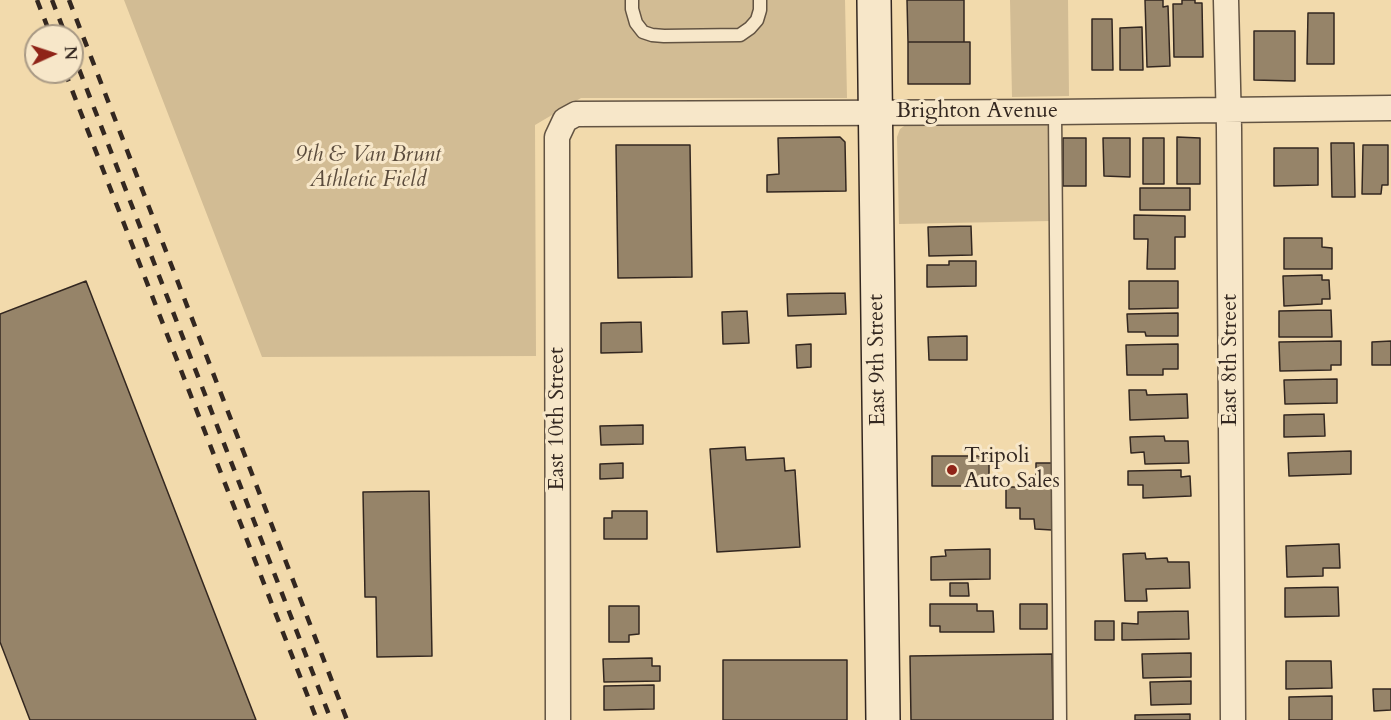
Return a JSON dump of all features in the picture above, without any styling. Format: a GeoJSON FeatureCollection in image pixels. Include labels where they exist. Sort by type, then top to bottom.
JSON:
{"type":"FeatureCollection","features":[{"type":"Feature","properties":{"kind":"main road","name":"East 9th Street"},"geometry":{"type":"LineString","coordinates":[[874,0],[883,720]]}},
{"type":"Feature","properties":{"kind":"street","name":"East 8th Street"},"geometry":{"type":"LineString","coordinates":[[1226,0],[1229,109],[1233,720]]}},
{"type":"Feature","properties":{"kind":"street","name":"Brighton Avenue"},"geometry":{"type":"LineString","coordinates":[[565,120],[576,114],[1391,108]]}},
{"type":"Feature","properties":{"kind":"street","name":"East 10th Street"},"geometry":{"type":"LineString","coordinates":[[558,720],[557,137],[565,120]]}},
{"type":"Feature","properties":{"kind":"lane"},"geometry":{"type":"LineString","coordinates":[[632,0],[636,23],[643,32],[664,36],[740,35],[757,20],[760,0]]}},
{"type":"Feature","properties":{"kind":"lane"},"geometry":{"type":"LineString","coordinates":[[1055,112],[1060,720]]}},
{"type":"Feature","properties":{"kind":"green space","name":"9th & Van Brunt Athletic Field"},"geometry":{"type":"Polygon","coordinates":[[[124,0],[845,0],[847,98],[581,98],[535,125],[536,356],[262,357],[124,0]]]}},
{"type":"Feature","properties":{"kind":"green space"},"geometry":{"type":"Polygon","coordinates":[[[1010,0],[1068,0],[1069,96],[1012,97],[1010,0]]]}},
{"type":"Feature","properties":{"kind":"green space"},"geometry":{"type":"Polygon","coordinates":[[[1048,121],[1050,221],[899,224],[897,137],[900,129],[907,124],[1048,121]]]}},
{"type":"Feature","properties":{"kind":"building"},"geometry":{"type":"Polygon","coordinates":[[[907,0],[964,0],[964,42],[908,42],[907,0]]]}},
{"type":"Feature","properties":{"kind":"building"},"geometry":{"type":"Polygon","coordinates":[[[1145,0],[1163,0],[1163,7],[1168,6],[1170,66],[1147,67],[1145,0]]]}},
{"type":"Feature","properties":{"kind":"building"},"geometry":{"type":"Polygon","coordinates":[[[1182,0],[1195,0],[1195,3],[1202,3],[1203,57],[1174,57],[1173,4],[1182,4],[1182,0]]]}},
{"type":"Feature","properties":{"kind":"building"},"geometry":{"type":"Polygon","coordinates":[[[1308,13],[1334,13],[1334,64],[1307,64],[1308,13]]]}},
{"type":"Feature","properties":{"kind":"building"},"geometry":{"type":"Polygon","coordinates":[[[1092,19],[1112,19],[1113,70],[1092,70],[1092,19]]]}},
{"type":"Feature","properties":{"kind":"building"},"geometry":{"type":"Polygon","coordinates":[[[1142,27],[1143,70],[1120,70],[1120,28],[1142,27]]]}},
{"type":"Feature","properties":{"kind":"building"},"geometry":{"type":"Polygon","coordinates":[[[1254,31],[1295,31],[1295,81],[1254,80],[1254,31]]]}},
{"type":"Feature","properties":{"kind":"building"},"geometry":{"type":"Polygon","coordinates":[[[908,42],[970,42],[970,84],[908,84],[908,42]]]}},
{"type":"Feature","properties":{"kind":"building"},"geometry":{"type":"Polygon","coordinates":[[[840,137],[845,142],[846,191],[767,192],[767,175],[779,174],[778,138],[840,137]]]}},
{"type":"Feature","properties":{"kind":"building"},"geometry":{"type":"Polygon","coordinates":[[[1177,137],[1200,138],[1200,184],[1177,184],[1177,137]]]}},
{"type":"Feature","properties":{"kind":"building"},"geometry":{"type":"Polygon","coordinates":[[[1063,138],[1086,138],[1086,186],[1063,186],[1063,138]]]}},
{"type":"Feature","properties":{"kind":"building"},"geometry":{"type":"Polygon","coordinates":[[[1103,138],[1130,138],[1130,177],[1104,176],[1103,138]]]}},
{"type":"Feature","properties":{"kind":"building"},"geometry":{"type":"Polygon","coordinates":[[[1143,138],[1164,138],[1164,184],[1143,184],[1143,138]]]}},
{"type":"Feature","properties":{"kind":"building"},"geometry":{"type":"Polygon","coordinates":[[[1331,143],[1354,143],[1355,197],[1332,197],[1331,143]]]}},
{"type":"Feature","properties":{"kind":"building"},"geometry":{"type":"Polygon","coordinates":[[[616,145],[690,145],[692,277],[618,278],[616,145]]]}},
{"type":"Feature","properties":{"kind":"building"},"geometry":{"type":"Polygon","coordinates":[[[1363,145],[1388,145],[1388,185],[1382,185],[1381,194],[1362,194],[1363,145]]]}},
{"type":"Feature","properties":{"kind":"building"},"geometry":{"type":"Polygon","coordinates":[[[1274,148],[1318,148],[1318,185],[1274,186],[1274,148]]]}},
{"type":"Feature","properties":{"kind":"building"},"geometry":{"type":"Polygon","coordinates":[[[1140,188],[1190,188],[1190,210],[1140,210],[1140,188]]]}},
{"type":"Feature","properties":{"kind":"building"},"geometry":{"type":"Polygon","coordinates":[[[1134,215],[1185,216],[1185,237],[1175,237],[1175,269],[1147,269],[1148,239],[1134,239],[1134,215]]]}},
{"type":"Feature","properties":{"kind":"building"},"geometry":{"type":"Polygon","coordinates":[[[971,226],[972,255],[929,256],[928,227],[971,226]]]}},
{"type":"Feature","properties":{"kind":"building"},"geometry":{"type":"Polygon","coordinates":[[[1284,238],[1322,238],[1322,247],[1332,248],[1332,269],[1284,269],[1284,238]]]}},
{"type":"Feature","properties":{"kind":"building"},"geometry":{"type":"Polygon","coordinates":[[[949,261],[976,261],[976,286],[927,287],[927,265],[949,265],[949,261]]]}},
{"type":"Feature","properties":{"kind":"building"},"geometry":{"type":"Polygon","coordinates":[[[1322,275],[1322,280],[1329,280],[1330,299],[1322,299],[1322,304],[1284,306],[1283,276],[1322,275]]]}},
{"type":"Feature","properties":{"kind":"building"},"geometry":{"type":"Polygon","coordinates":[[[86,281],[256,720],[30,720],[0,642],[0,314],[86,281]]]}},
{"type":"Feature","properties":{"kind":"building"},"geometry":{"type":"Polygon","coordinates":[[[1129,281],[1178,281],[1178,308],[1129,309],[1129,281]]]}},
{"type":"Feature","properties":{"kind":"building"},"geometry":{"type":"Polygon","coordinates":[[[845,293],[846,314],[788,316],[787,294],[845,293]]]}},
{"type":"Feature","properties":{"kind":"building"},"geometry":{"type":"Polygon","coordinates":[[[1331,310],[1332,337],[1279,337],[1279,311],[1331,310]]]}},
{"type":"Feature","properties":{"kind":"building"},"geometry":{"type":"Polygon","coordinates":[[[747,311],[749,343],[723,344],[722,312],[747,311]]]}},
{"type":"Feature","properties":{"kind":"building"},"geometry":{"type":"Polygon","coordinates":[[[1178,313],[1178,336],[1146,336],[1145,332],[1128,332],[1127,314],[1178,313]]]}},
{"type":"Feature","properties":{"kind":"building"},"geometry":{"type":"Polygon","coordinates":[[[641,322],[642,352],[601,353],[601,323],[641,322]]]}},
{"type":"Feature","properties":{"kind":"building"},"geometry":{"type":"Polygon","coordinates":[[[967,336],[967,360],[929,360],[928,337],[967,336]]]}},
{"type":"Feature","properties":{"kind":"building"},"geometry":{"type":"Polygon","coordinates":[[[1341,341],[1341,365],[1331,365],[1331,370],[1280,371],[1279,342],[1341,341]]]}},
{"type":"Feature","properties":{"kind":"building"},"geometry":{"type":"Polygon","coordinates":[[[1391,341],[1391,365],[1372,365],[1372,342],[1391,341]]]}},
{"type":"Feature","properties":{"kind":"building"},"geometry":{"type":"Polygon","coordinates":[[[811,344],[811,367],[797,368],[796,345],[811,344]]]}},
{"type":"Feature","properties":{"kind":"building"},"geometry":{"type":"Polygon","coordinates":[[[1178,344],[1178,369],[1163,369],[1163,375],[1127,375],[1126,345],[1178,344]]]}},
{"type":"Feature","properties":{"kind":"building"},"geometry":{"type":"Polygon","coordinates":[[[1337,379],[1337,403],[1285,404],[1284,380],[1337,379]]]}},
{"type":"Feature","properties":{"kind":"building"},"geometry":{"type":"Polygon","coordinates":[[[1129,390],[1146,390],[1147,395],[1187,394],[1188,418],[1130,420],[1129,390]]]}},
{"type":"Feature","properties":{"kind":"building"},"geometry":{"type":"Polygon","coordinates":[[[1324,414],[1325,436],[1284,437],[1284,415],[1324,414]]]}},
{"type":"Feature","properties":{"kind":"building"},"geometry":{"type":"Polygon","coordinates":[[[643,425],[643,444],[601,445],[600,426],[643,425]]]}},
{"type":"Feature","properties":{"kind":"building"},"geometry":{"type":"Polygon","coordinates":[[[1164,436],[1165,441],[1188,441],[1189,463],[1145,464],[1144,452],[1131,453],[1130,437],[1164,436]]]}},
{"type":"Feature","properties":{"kind":"building"},"geometry":{"type":"Polygon","coordinates":[[[745,447],[746,460],[784,458],[785,471],[795,470],[800,547],[717,552],[710,449],[745,447]]]}},
{"type":"Feature","properties":{"kind":"building"},"geometry":{"type":"Polygon","coordinates":[[[1351,451],[1351,474],[1289,476],[1288,453],[1351,451]]]}},
{"type":"Feature","properties":{"kind":"building"},"geometry":{"type":"Polygon","coordinates":[[[932,456],[989,456],[989,486],[932,486],[932,456]]]}},
{"type":"Feature","properties":{"kind":"building"},"geometry":{"type":"Polygon","coordinates":[[[623,463],[623,478],[600,479],[600,464],[623,463]]]}},
{"type":"Feature","properties":{"kind":"building"},"geometry":{"type":"Polygon","coordinates":[[[1036,463],[1052,463],[1052,530],[1035,529],[1034,519],[1020,519],[1020,508],[1006,508],[1006,487],[1036,487],[1036,463]]]}},
{"type":"Feature","properties":{"kind":"building"},"geometry":{"type":"Polygon","coordinates":[[[1181,470],[1181,477],[1190,476],[1191,496],[1143,498],[1143,485],[1128,485],[1128,471],[1181,470]]]}},
{"type":"Feature","properties":{"kind":"building"},"geometry":{"type":"Polygon","coordinates":[[[429,491],[432,656],[377,657],[376,597],[365,597],[363,492],[429,491]]]}},
{"type":"Feature","properties":{"kind":"building"},"geometry":{"type":"Polygon","coordinates":[[[612,511],[647,511],[647,539],[604,539],[604,518],[612,518],[612,511]]]}},
{"type":"Feature","properties":{"kind":"building"},"geometry":{"type":"Polygon","coordinates":[[[1339,544],[1340,568],[1323,568],[1323,576],[1287,577],[1286,546],[1339,544]]]}},
{"type":"Feature","properties":{"kind":"building"},"geometry":{"type":"Polygon","coordinates":[[[990,549],[990,579],[931,580],[931,557],[946,556],[945,550],[990,549]]]}},
{"type":"Feature","properties":{"kind":"building"},"geometry":{"type":"Polygon","coordinates":[[[1145,553],[1146,559],[1167,558],[1168,562],[1189,562],[1190,588],[1146,589],[1147,601],[1125,601],[1123,554],[1145,553]]]}},
{"type":"Feature","properties":{"kind":"building"},"geometry":{"type":"Polygon","coordinates":[[[950,583],[968,583],[969,596],[950,596],[950,583]]]}},
{"type":"Feature","properties":{"kind":"building"},"geometry":{"type":"Polygon","coordinates":[[[1338,587],[1339,616],[1285,617],[1285,588],[1338,587]]]}},
{"type":"Feature","properties":{"kind":"building"},"geometry":{"type":"Polygon","coordinates":[[[930,604],[977,604],[977,611],[993,611],[994,632],[940,632],[940,626],[930,626],[930,604]]]}},
{"type":"Feature","properties":{"kind":"building"},"geometry":{"type":"Polygon","coordinates":[[[1020,604],[1047,604],[1047,629],[1020,629],[1020,604]]]}},
{"type":"Feature","properties":{"kind":"building"},"geometry":{"type":"Polygon","coordinates":[[[609,606],[639,606],[639,634],[629,635],[629,642],[609,642],[609,606]]]}},
{"type":"Feature","properties":{"kind":"building"},"geometry":{"type":"Polygon","coordinates":[[[1188,611],[1189,639],[1122,640],[1122,623],[1138,624],[1138,612],[1188,611]]]}},
{"type":"Feature","properties":{"kind":"building"},"geometry":{"type":"Polygon","coordinates":[[[1095,621],[1114,621],[1114,640],[1095,640],[1095,621]]]}},
{"type":"Feature","properties":{"kind":"building"},"geometry":{"type":"Polygon","coordinates":[[[1191,653],[1191,677],[1143,678],[1142,654],[1191,653]]]}},
{"type":"Feature","properties":{"kind":"building"},"geometry":{"type":"Polygon","coordinates":[[[1052,654],[1053,720],[911,720],[910,656],[1052,654]]]}},
{"type":"Feature","properties":{"kind":"building"},"geometry":{"type":"Polygon","coordinates":[[[652,658],[652,666],[660,666],[660,681],[604,682],[603,659],[652,658]]]}},
{"type":"Feature","properties":{"kind":"building"},"geometry":{"type":"Polygon","coordinates":[[[723,660],[847,660],[847,720],[723,720],[723,660]]]}},
{"type":"Feature","properties":{"kind":"building"},"geometry":{"type":"Polygon","coordinates":[[[1286,661],[1331,661],[1332,688],[1286,689],[1286,661]]]}},
{"type":"Feature","properties":{"kind":"building"},"geometry":{"type":"Polygon","coordinates":[[[1191,681],[1191,704],[1151,705],[1150,682],[1191,681]]]}},
{"type":"Feature","properties":{"kind":"building"},"geometry":{"type":"Polygon","coordinates":[[[654,685],[654,709],[604,710],[604,686],[654,685]]]}},
{"type":"Feature","properties":{"kind":"building"},"geometry":{"type":"Polygon","coordinates":[[[1373,689],[1391,689],[1391,710],[1374,711],[1373,689]]]}},
{"type":"Feature","properties":{"kind":"building"},"geometry":{"type":"Polygon","coordinates":[[[1332,696],[1332,720],[1289,720],[1289,697],[1332,696]]]}},
{"type":"Feature","properties":{"kind":"building"},"geometry":{"type":"Polygon","coordinates":[[[1190,714],[1190,720],[1135,720],[1135,715],[1190,714]]]}},
{"type":"Feature","properties":{"kind":"railway"},"geometry":{"type":"LineString","coordinates":[[37,0],[46,24]]}},
{"type":"Feature","properties":{"kind":"railway"},"geometry":{"type":"LineString","coordinates":[[52,0],[61,24]]}},
{"type":"Feature","properties":{"kind":"railway"},"geometry":{"type":"LineString","coordinates":[[69,0],[347,720]]}},
{"type":"Feature","properties":{"kind":"railway"},"geometry":{"type":"LineString","coordinates":[[84,82],[331,720]]}},
{"type":"Feature","properties":{"kind":"railway"},"geometry":{"type":"LineString","coordinates":[[70,84],[317,720]]}},
{"type":"Feature","properties":{"kind":"place","name":"Tripoli Auto Sales"},"geometry":{"type":"Point","coordinates":[952,470]}}]}
